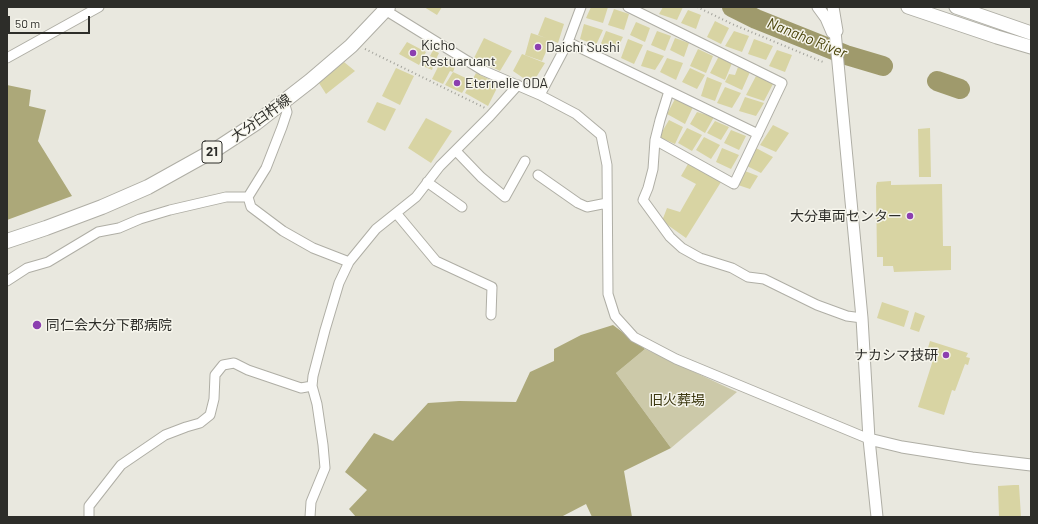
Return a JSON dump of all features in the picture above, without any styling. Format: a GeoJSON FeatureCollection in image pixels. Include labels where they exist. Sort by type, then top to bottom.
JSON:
{"type":"FeatureCollection","features":[{"type":"Feature","properties":{"kind":"main road"},"geometry":{"type":"LineString","coordinates":[[908,7],[997,37],[1031,46]]}},
{"type":"Feature","properties":{"kind":"main road"},"geometry":{"type":"LineString","coordinates":[[956,7],[1031,33]]}},
{"type":"Feature","properties":{"kind":"main road","name":"大分臼杵線"},"geometry":{"type":"LineString","coordinates":[[7,241],[102,207],[148,187],[218,148],[256,123],[284,102],[340,56],[385,8]]}},
{"type":"Feature","properties":{"kind":"street"},"geometry":{"type":"LineString","coordinates":[[7,58],[98,7]]}},
{"type":"Feature","properties":{"kind":"street"},"geometry":{"type":"LineString","coordinates":[[540,95],[568,42],[581,7]]}},
{"type":"Feature","properties":{"kind":"street"},"geometry":{"type":"LineString","coordinates":[[628,7],[782,83],[734,184],[655,140]]}},
{"type":"Feature","properties":{"kind":"street"},"geometry":{"type":"LineString","coordinates":[[818,7],[826,18],[832,32],[835,32]]}},
{"type":"Feature","properties":{"kind":"street"},"geometry":{"type":"LineString","coordinates":[[833,7],[837,31],[835,32],[862,318],[869,439],[877,517]]}},
{"type":"Feature","properties":{"kind":"street"},"geometry":{"type":"LineString","coordinates":[[385,8],[482,70],[540,95],[576,114],[601,135],[607,165],[608,294],[615,316],[634,337],[676,359],[869,439],[902,447],[972,458],[1031,465]]}},
{"type":"Feature","properties":{"kind":"street"},"geometry":{"type":"LineString","coordinates":[[568,42],[758,134]]}},
{"type":"Feature","properties":{"kind":"street"},"geometry":{"type":"LineString","coordinates":[[310,517],[311,502],[325,468],[317,404],[312,386],[313,376],[339,284],[349,262],[376,229],[416,197],[440,166],[494,112],[518,85]]}},
{"type":"Feature","properties":{"kind":"street"},"geometry":{"type":"LineString","coordinates":[[669,91],[655,140],[653,169],[643,200],[670,237],[682,248],[700,258],[732,268],[748,277],[764,279],[786,288],[817,305],[847,316],[862,318]]}},
{"type":"Feature","properties":{"kind":"street"},"geometry":{"type":"LineString","coordinates":[[284,102],[287,112],[282,127],[266,168],[248,197],[251,208],[283,231],[313,248],[349,262]]}},
{"type":"Feature","properties":{"kind":"street"},"geometry":{"type":"LineString","coordinates":[[456,151],[480,177],[505,197],[525,161]]}},
{"type":"Feature","properties":{"kind":"street"},"geometry":{"type":"LineString","coordinates":[[538,175],[578,203],[587,207],[607,203]]}},
{"type":"Feature","properties":{"kind":"street"},"geometry":{"type":"LineString","coordinates":[[427,182],[462,208]]}},
{"type":"Feature","properties":{"kind":"street"},"geometry":{"type":"LineString","coordinates":[[7,281],[28,268],[48,262],[98,232],[119,228],[140,219],[170,210],[226,197],[248,197]]}},
{"type":"Feature","properties":{"kind":"street"},"geometry":{"type":"LineString","coordinates":[[396,214],[436,261],[492,287],[491,315]]}},
{"type":"Feature","properties":{"kind":"street"},"geometry":{"type":"LineString","coordinates":[[89,517],[88,506],[121,465],[165,435],[200,423],[210,415],[214,399],[215,375],[223,365],[234,362],[248,370],[301,388],[312,386]]}},
{"type":"Feature","properties":{"kind":"path"},"geometry":{"type":"LineString","coordinates":[[697,7],[732,24],[823,62]]}},
{"type":"Feature","properties":{"kind":"path"},"geometry":{"type":"LineString","coordinates":[[359,45],[494,112]]}},
{"type":"Feature","properties":{"kind":"green space","name":"旧火葬場"},"geometry":{"type":"Polygon","coordinates":[[[645,349],[737,392],[671,448],[616,373],[645,349]]]}},
{"type":"Feature","properties":{"kind":"shaded area"},"geometry":{"type":"Polygon","coordinates":[[[7,85],[31,90],[29,106],[46,110],[38,141],[72,196],[7,220],[7,85]]]}},
{"type":"Feature","properties":{"kind":"shaded area"},"geometry":{"type":"Polygon","coordinates":[[[613,325],[645,349],[616,373],[671,448],[624,471],[632,517],[592,517],[586,504],[561,517],[356,517],[349,509],[367,490],[345,472],[374,433],[393,441],[428,403],[459,401],[516,402],[530,372],[554,361],[554,349],[581,335],[613,325]]]}},
{"type":"Feature","properties":{"kind":"building"},"geometry":{"type":"Polygon","coordinates":[[[424,7],[442,7],[437,15],[424,7]]]}},
{"type":"Feature","properties":{"kind":"building"},"geometry":{"type":"Polygon","coordinates":[[[591,7],[608,7],[603,23],[586,18],[591,7]]]}},
{"type":"Feature","properties":{"kind":"building"},"geometry":{"type":"Polygon","coordinates":[[[663,7],[683,7],[677,20],[659,14],[663,7]]]}},
{"type":"Feature","properties":{"kind":"building"},"geometry":{"type":"Polygon","coordinates":[[[614,9],[629,14],[624,30],[608,25],[614,9]]]}},
{"type":"Feature","properties":{"kind":"building"},"geometry":{"type":"Polygon","coordinates":[[[688,10],[701,15],[696,29],[681,23],[688,10]]]}},
{"type":"Feature","properties":{"kind":"building"},"geometry":{"type":"Polygon","coordinates":[[[545,17],[564,24],[558,43],[551,40],[542,61],[525,55],[531,33],[546,38],[538,35],[545,17]]]}},
{"type":"Feature","properties":{"kind":"building"},"geometry":{"type":"Polygon","coordinates":[[[715,21],[729,28],[721,44],[707,37],[715,21]]]}},
{"type":"Feature","properties":{"kind":"building"},"geometry":{"type":"Polygon","coordinates":[[[636,22],[650,28],[645,42],[630,35],[636,22]]]}},
{"type":"Feature","properties":{"kind":"building"},"geometry":{"type":"Polygon","coordinates":[[[584,24],[603,30],[596,45],[580,39],[584,24]]]}},
{"type":"Feature","properties":{"kind":"building"},"geometry":{"type":"Polygon","coordinates":[[[606,31],[623,37],[616,51],[600,46],[606,31]]]}},
{"type":"Feature","properties":{"kind":"building"},"geometry":{"type":"Polygon","coordinates":[[[657,31],[671,36],[665,51],[651,45],[657,31]]]}},
{"type":"Feature","properties":{"kind":"building"},"geometry":{"type":"Polygon","coordinates":[[[734,31],[749,36],[742,52],[725,46],[734,31]]]}},
{"type":"Feature","properties":{"kind":"building"},"geometry":{"type":"Polygon","coordinates":[[[484,38],[512,51],[500,71],[474,58],[484,38]]]}},
{"type":"Feature","properties":{"kind":"building"},"geometry":{"type":"Polygon","coordinates":[[[675,38],[689,43],[684,57],[670,50],[675,38]]]}},
{"type":"Feature","properties":{"kind":"building"},"geometry":{"type":"Polygon","coordinates":[[[628,39],[643,45],[634,64],[621,58],[628,39]]]}},
{"type":"Feature","properties":{"kind":"building"},"geometry":{"type":"Polygon","coordinates":[[[754,39],[773,46],[766,60],[748,54],[754,39]]]}},
{"type":"Feature","properties":{"kind":"building","name":"Kicho Restuaruant"},"geometry":{"type":"Polygon","coordinates":[[[407,42],[426,52],[419,65],[399,54],[407,42]]]}},
{"type":"Feature","properties":{"kind":"building"},"geometry":{"type":"Polygon","coordinates":[[[698,49],[713,56],[706,73],[690,66],[698,49]]]}},
{"type":"Feature","properties":{"kind":"building"},"geometry":{"type":"Polygon","coordinates":[[[433,50],[439,53],[436,59],[430,56],[433,50]]]}},
{"type":"Feature","properties":{"kind":"building"},"geometry":{"type":"Polygon","coordinates":[[[647,50],[664,56],[655,70],[641,66],[647,50]]]}},
{"type":"Feature","properties":{"kind":"building"},"geometry":{"type":"Polygon","coordinates":[[[777,50],[792,55],[785,72],[769,66],[777,50]]]}},
{"type":"Feature","properties":{"kind":"building"},"geometry":{"type":"Polygon","coordinates":[[[522,54],[545,63],[532,84],[513,71],[522,54]]]}},
{"type":"Feature","properties":{"kind":"building"},"geometry":{"type":"Polygon","coordinates":[[[719,56],[732,63],[725,80],[710,73],[719,56]]]}},
{"type":"Feature","properties":{"kind":"building"},"geometry":{"type":"Polygon","coordinates":[[[443,57],[456,64],[453,72],[450,71],[443,84],[432,79],[443,57]]]}},
{"type":"Feature","properties":{"kind":"building"},"geometry":{"type":"Polygon","coordinates":[[[427,58],[435,62],[432,70],[423,66],[427,58]]]}},
{"type":"Feature","properties":{"kind":"building"},"geometry":{"type":"Polygon","coordinates":[[[667,58],[683,63],[676,80],[660,72],[667,58]]]}},
{"type":"Feature","properties":{"kind":"building"},"geometry":{"type":"Polygon","coordinates":[[[344,62],[355,71],[326,94],[319,83],[344,62]]]}},
{"type":"Feature","properties":{"kind":"building"},"geometry":{"type":"Polygon","coordinates":[[[738,67],[750,72],[742,90],[725,82],[729,74],[735,75],[738,67]]]}},
{"type":"Feature","properties":{"kind":"building"},"geometry":{"type":"Polygon","coordinates":[[[396,68],[414,76],[400,105],[382,96],[396,68]]]}},
{"type":"Feature","properties":{"kind":"building"},"geometry":{"type":"Polygon","coordinates":[[[690,68],[705,75],[697,89],[682,82],[690,68]]]}},
{"type":"Feature","properties":{"kind":"building","name":"Eternelle ODA"},"geometry":{"type":"Polygon","coordinates":[[[453,72],[470,80],[462,93],[445,85],[453,72]]]}},
{"type":"Feature","properties":{"kind":"building"},"geometry":{"type":"Polygon","coordinates":[[[476,73],[499,84],[488,106],[465,93],[476,73]]]}},
{"type":"Feature","properties":{"kind":"building"},"geometry":{"type":"Polygon","coordinates":[[[756,76],[774,82],[764,101],[746,95],[756,76]]]}},
{"type":"Feature","properties":{"kind":"building"},"geometry":{"type":"Polygon","coordinates":[[[707,77],[722,83],[715,101],[701,96],[707,77]]]}},
{"type":"Feature","properties":{"kind":"building"},"geometry":{"type":"Polygon","coordinates":[[[725,87],[741,93],[732,108],[717,103],[725,87]]]}},
{"type":"Feature","properties":{"kind":"building"},"geometry":{"type":"Polygon","coordinates":[[[745,97],[764,103],[756,116],[739,111],[745,97]]]}},
{"type":"Feature","properties":{"kind":"building"},"geometry":{"type":"Polygon","coordinates":[[[675,99],[693,107],[685,124],[667,114],[675,99]]]}},
{"type":"Feature","properties":{"kind":"building"},"geometry":{"type":"Polygon","coordinates":[[[377,102],[396,109],[385,131],[367,122],[377,102]]]}},
{"type":"Feature","properties":{"kind":"building"},"geometry":{"type":"Polygon","coordinates":[[[697,112],[714,117],[705,133],[690,124],[697,112]]]}},
{"type":"Feature","properties":{"kind":"building"},"geometry":{"type":"Polygon","coordinates":[[[426,118],[452,131],[431,163],[408,148],[426,118]]]}},
{"type":"Feature","properties":{"kind":"building"},"geometry":{"type":"Polygon","coordinates":[[[669,120],[683,127],[675,144],[659,137],[669,120]]]}},
{"type":"Feature","properties":{"kind":"building"},"geometry":{"type":"Polygon","coordinates":[[[715,121],[729,127],[721,140],[707,133],[715,121]]]}},
{"type":"Feature","properties":{"kind":"building"},"geometry":{"type":"Polygon","coordinates":[[[773,125],[789,133],[776,152],[760,145],[773,125]]]}},
{"type":"Feature","properties":{"kind":"building"},"geometry":{"type":"Polygon","coordinates":[[[687,128],[702,135],[692,151],[678,143],[687,128]]]}},
{"type":"Feature","properties":{"kind":"building"},"geometry":{"type":"Polygon","coordinates":[[[930,128],[931,177],[919,177],[918,129],[930,128]]]}},
{"type":"Feature","properties":{"kind":"building"},"geometry":{"type":"Polygon","coordinates":[[[731,130],[746,136],[739,150],[724,143],[731,130]]]}},
{"type":"Feature","properties":{"kind":"building"},"geometry":{"type":"Polygon","coordinates":[[[704,137],[720,145],[711,159],[696,150],[704,137]]]}},
{"type":"Feature","properties":{"kind":"building"},"geometry":{"type":"Polygon","coordinates":[[[722,148],[739,155],[731,169],[716,162],[722,148]]]}},
{"type":"Feature","properties":{"kind":"building"},"geometry":{"type":"Polygon","coordinates":[[[756,148],[773,157],[761,173],[747,166],[756,148]]]}},
{"type":"Feature","properties":{"kind":"building"},"geometry":{"type":"Polygon","coordinates":[[[688,164],[721,182],[686,238],[662,221],[667,208],[680,212],[696,184],[681,176],[688,164]]]}},
{"type":"Feature","properties":{"kind":"building"},"geometry":{"type":"Polygon","coordinates":[[[745,171],[758,176],[750,189],[738,185],[745,171]]]}},
{"type":"Feature","properties":{"kind":"building","name":"大分車両センター"},"geometry":{"type":"Polygon","coordinates":[[[891,181],[891,185],[942,184],[943,246],[951,246],[951,270],[894,272],[893,266],[883,266],[883,257],[877,257],[876,186],[877,182],[891,181]]]}},
{"type":"Feature","properties":{"kind":"building"},"geometry":{"type":"Polygon","coordinates":[[[882,302],[909,311],[904,327],[877,318],[882,302]]]}},
{"type":"Feature","properties":{"kind":"building"},"geometry":{"type":"Polygon","coordinates":[[[915,312],[925,316],[919,332],[910,329],[915,312]]]}},
{"type":"Feature","properties":{"kind":"building"},"geometry":{"type":"Polygon","coordinates":[[[930,341],[968,353],[966,357],[970,358],[968,365],[965,364],[955,391],[952,390],[944,415],[918,407],[933,360],[925,358],[930,341]]]}},
{"type":"Feature","properties":{"kind":"building"},"geometry":{"type":"Polygon","coordinates":[[[1019,485],[1021,517],[999,517],[998,486],[1019,485]]]}},
{"type":"Feature","properties":{"kind":"waterway","name":"Nanaho River"},"geometry":{"type":"LineString","coordinates":[[732,7],[756,19],[846,55],[883,66]]}},
{"type":"Feature","properties":{"kind":"waterway"},"geometry":{"type":"LineString","coordinates":[[937,81],[960,89]]}},
{"type":"Feature","properties":{"kind":"place","name":"Daichi Sushi"},"geometry":{"type":"Point","coordinates":[538,47]}},
{"type":"Feature","properties":{"kind":"place","name":"Kicho Restuaruant"},"geometry":{"type":"Point","coordinates":[413,53]}},
{"type":"Feature","properties":{"kind":"place","name":"Eternelle ODA"},"geometry":{"type":"Point","coordinates":[457,83]}},
{"type":"Feature","properties":{"kind":"place","name":"大分車両センター"},"geometry":{"type":"Point","coordinates":[910,216]}},
{"type":"Feature","properties":{"kind":"place","name":"同仁会大分下郡病院"},"geometry":{"type":"Point","coordinates":[37,325]}},
{"type":"Feature","properties":{"kind":"place","name":"ナカシマ技研"},"geometry":{"type":"Point","coordinates":[946,355]}}]}
